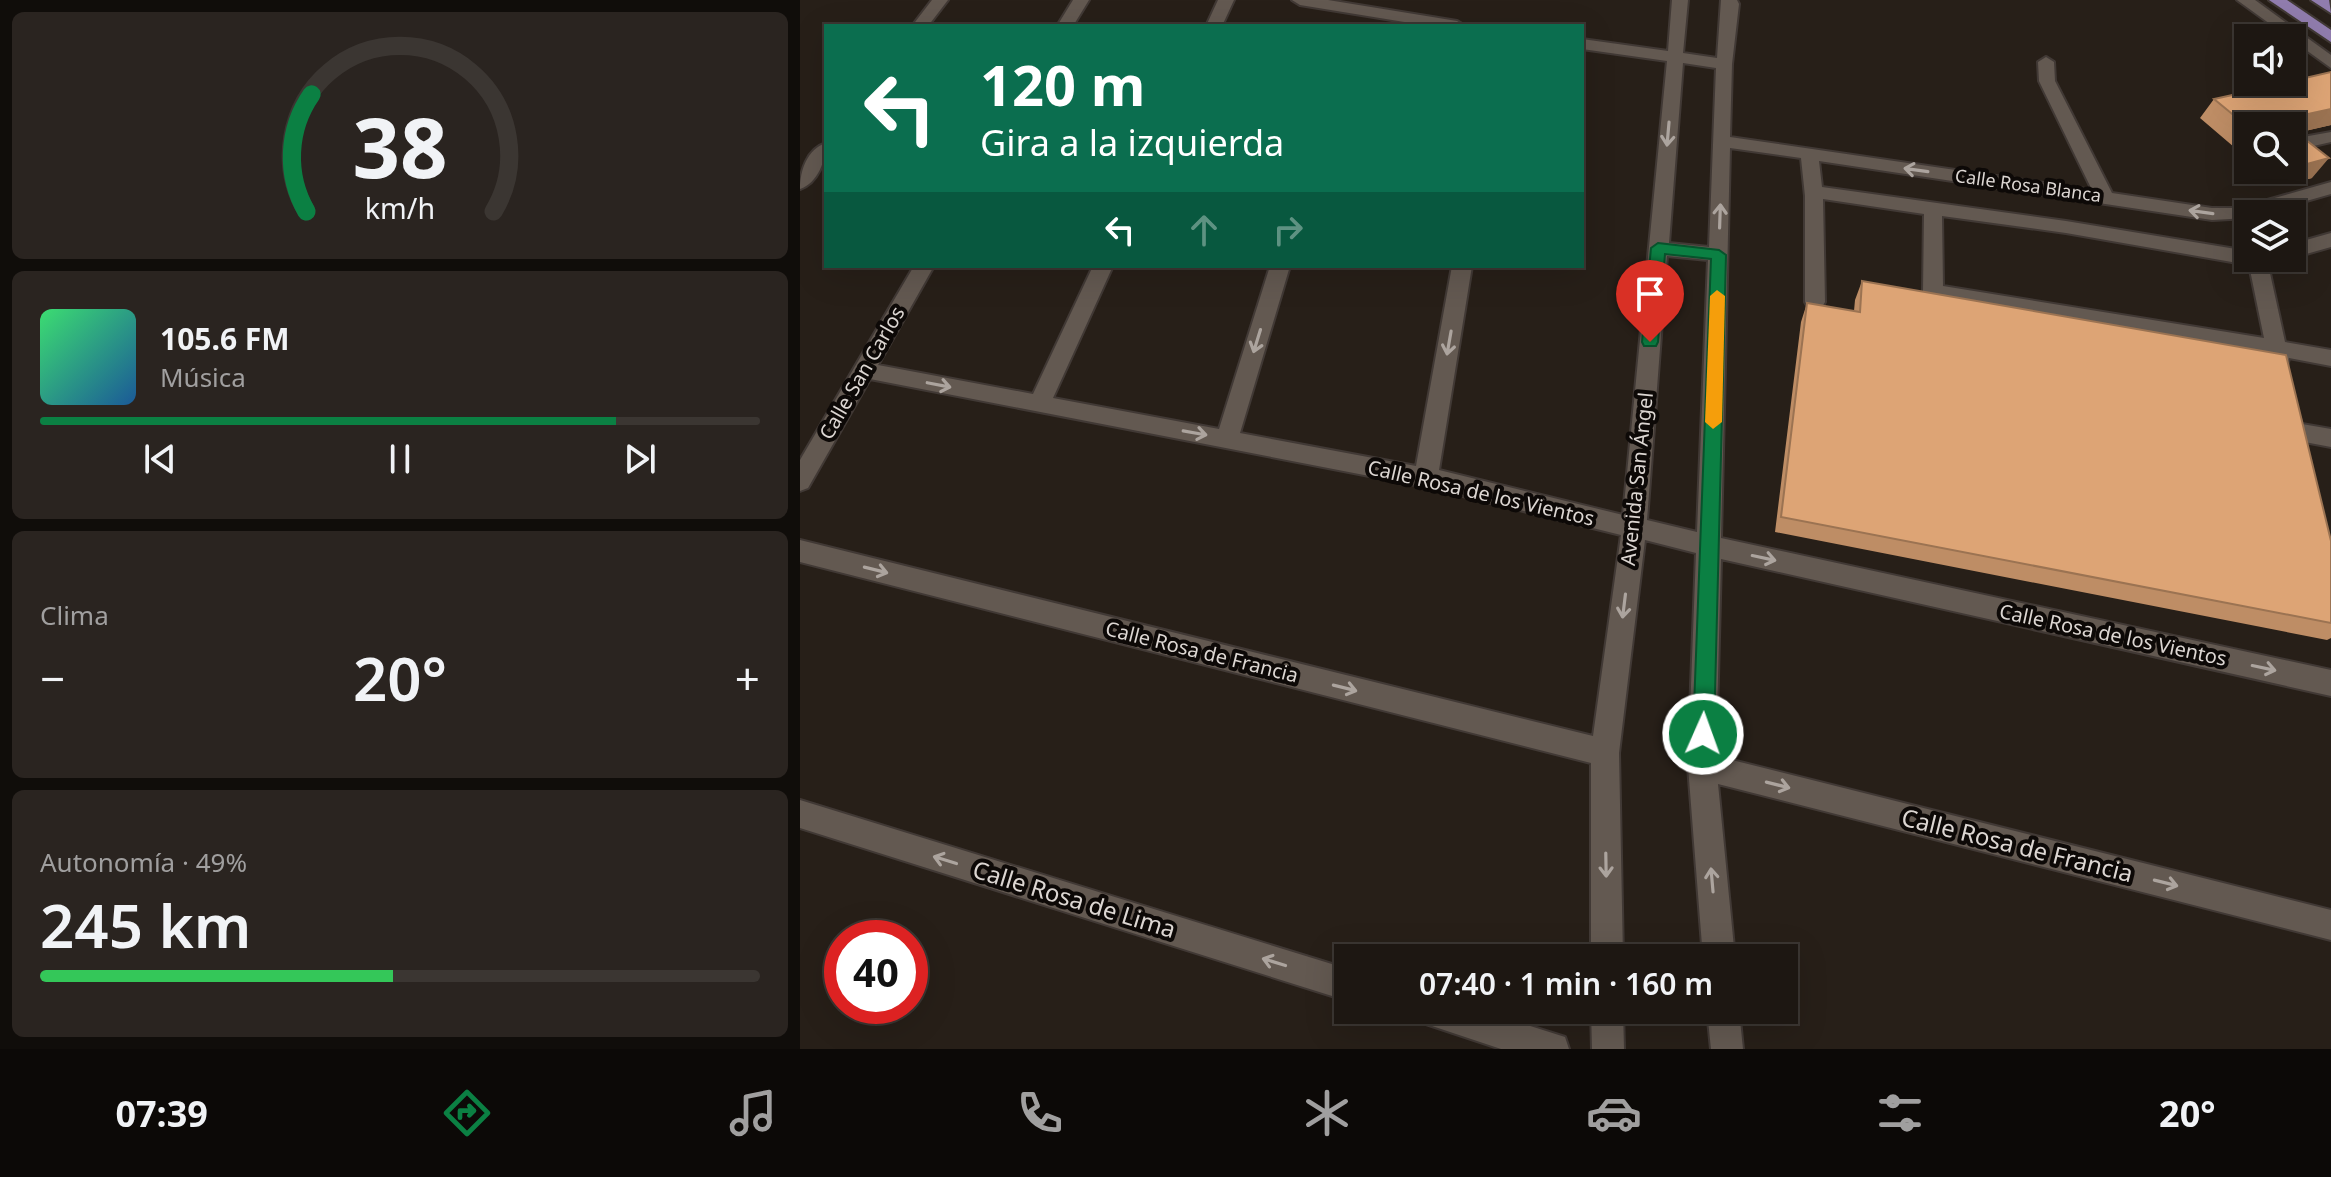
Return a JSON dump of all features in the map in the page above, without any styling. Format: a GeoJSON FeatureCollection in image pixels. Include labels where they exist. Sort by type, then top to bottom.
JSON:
{"type":"FeatureCollection","features":[{"type":"Feature","properties":{"kind":"main road"},"geometry":{"type":"LineString","coordinates":[[2277,0],[2331,37]]}},
{"type":"Feature","properties":{"kind":"main road"},"geometry":{"type":"LineString","coordinates":[[2319,0],[2331,8]]}},
{"type":"Feature","properties":{"kind":"street"},"geometry":{"type":"LineString","coordinates":[[922,24],[940,0]]}},
{"type":"Feature","properties":{"kind":"street"},"geometry":{"type":"LineString","coordinates":[[1066,24],[1081,0]]}},
{"type":"Feature","properties":{"kind":"street"},"geometry":{"type":"LineString","coordinates":[[1215,24],[1226,0]]}},
{"type":"Feature","properties":{"kind":"street"},"geometry":{"type":"LineString","coordinates":[[1300,0],[1445,24]]}},
{"type":"Feature","properties":{"kind":"street","name":"Avenida San Ángel"},"geometry":{"type":"LineString","coordinates":[[1607,944],[1605,753],[1634,529],[1680,0]]}},
{"type":"Feature","properties":{"kind":"street"},"geometry":{"type":"LineString","coordinates":[[1718,944],[1702,766],[1724,64],[1729,0]]}},
{"type":"Feature","properties":{"kind":"street"},"geometry":{"type":"LineString","coordinates":[[2245,0],[2331,63]]}},
{"type":"Feature","properties":{"kind":"street"},"geometry":{"type":"LineString","coordinates":[[1354,24],[1358,9]]}},
{"type":"Feature","properties":{"kind":"street"},"geometry":{"type":"LineString","coordinates":[[1584,44],[1724,64]]}},
{"type":"Feature","properties":{"kind":"street"},"geometry":{"type":"LineString","coordinates":[[2046,62],[2047,81],[2105,198]]}},
{"type":"Feature","properties":{"kind":"street"},"geometry":{"type":"LineString","coordinates":[[2306,143],[2331,137]]}},
{"type":"Feature","properties":{"kind":"street","name":"Calle Rosa Blanca"},"geometry":{"type":"LineString","coordinates":[[1722,141],[2212,214],[2234,214]]}},
{"type":"Feature","properties":{"kind":"street"},"geometry":{"type":"LineString","coordinates":[[800,183],[824,152]]}},
{"type":"Feature","properties":{"kind":"street"},"geometry":{"type":"LineString","coordinates":[[1809,154],[1813,192],[1815,302]]}},
{"type":"Feature","properties":{"kind":"street"},"geometry":{"type":"LineString","coordinates":[[2306,160],[2324,178]]}},
{"type":"Feature","properties":{"kind":"street","name":"Calle Rosa Blanca"},"geometry":{"type":"LineString","coordinates":[[2272,200],[2324,178]]}},
{"type":"Feature","properties":{"kind":"street"},"geometry":{"type":"LineString","coordinates":[[1813,192],[1933,207],[2234,255]]}},
{"type":"Feature","properties":{"kind":"street"},"geometry":{"type":"LineString","coordinates":[[1933,207],[1933,292],[2151,325],[2331,358]]}},
{"type":"Feature","properties":{"kind":"street"},"geometry":{"type":"LineString","coordinates":[[2306,247],[2331,240]]}},
{"type":"Feature","properties":{"kind":"street"},"geometry":{"type":"LineString","coordinates":[[1658,248],[1719,255]]}},
{"type":"Feature","properties":{"kind":"street","name":"Calle San Carlos"},"geometry":{"type":"LineString","coordinates":[[800,481],[923,268]]}},
{"type":"Feature","properties":{"kind":"street"},"geometry":{"type":"LineString","coordinates":[[1039,405],[1102,268]]}},
{"type":"Feature","properties":{"kind":"street"},"geometry":{"type":"LineString","coordinates":[[1227,439],[1279,268]]}},
{"type":"Feature","properties":{"kind":"street"},"geometry":{"type":"LineString","coordinates":[[1426,477],[1462,268]]}},
{"type":"Feature","properties":{"kind":"street"},"geometry":{"type":"LineString","coordinates":[[2263,272],[2292,432],[2331,438]]}},
{"type":"Feature","properties":{"kind":"street","name":"Calle Rosa de los Vientos"},"geometry":{"type":"LineString","coordinates":[[863,370],[1426,477],[1634,529],[2331,683]]}},
{"type":"Feature","properties":{"kind":"street","name":"Calle Rosa de Francia"},"geometry":{"type":"LineString","coordinates":[[800,551],[1605,753]]}},
{"type":"Feature","properties":{"kind":"street","name":"Calle Rosa de Francia"},"geometry":{"type":"LineString","coordinates":[[1702,766],[2331,925]]}},
{"type":"Feature","properties":{"kind":"street","name":"Calle Rosa de Lima"},"geometry":{"type":"LineString","coordinates":[[800,814],[1334,981]]}},
{"type":"Feature","properties":{"kind":"street"},"geometry":{"type":"LineString","coordinates":[[1473,1024],[1553,1049]]}},
{"type":"Feature","properties":{"kind":"street"},"geometry":{"type":"LineString","coordinates":[[1607,1024],[1608,1049]]}},
{"type":"Feature","properties":{"kind":"street"},"geometry":{"type":"LineString","coordinates":[[1724,1024],[1727,1049]]}},
{"type":"Feature","properties":{"kind":"building"},"geometry":{"type":"Polygon","coordinates":[[[2331,72],[2331,109],[2306,114],[2234,112],[2234,115],[2214,99],[2234,95],[2306,96],[2306,78],[2331,72]]]}},
{"type":"Feature","properties":{"kind":"building"},"geometry":{"type":"Polygon","coordinates":[[[2306,140],[2329,158],[2306,164],[2306,140]]]}},
{"type":"Feature","properties":{"kind":"building"},"geometry":{"type":"Polygon","coordinates":[[[1862,281],[2286,355],[2331,541],[2331,623],[1781,517],[1807,303],[1860,312],[1862,281]]]}},
{"type":"Feature","properties":{"kind":"slow traffic"},"geometry":{"type":"LineString","coordinates":[[1713,422],[1717,296]]}},
{"type":"Feature","properties":{"kind":"route"},"geometry":{"type":"LineString","coordinates":[[1650,342],[1658,248],[1719,255],[1703,734]]}}]}
